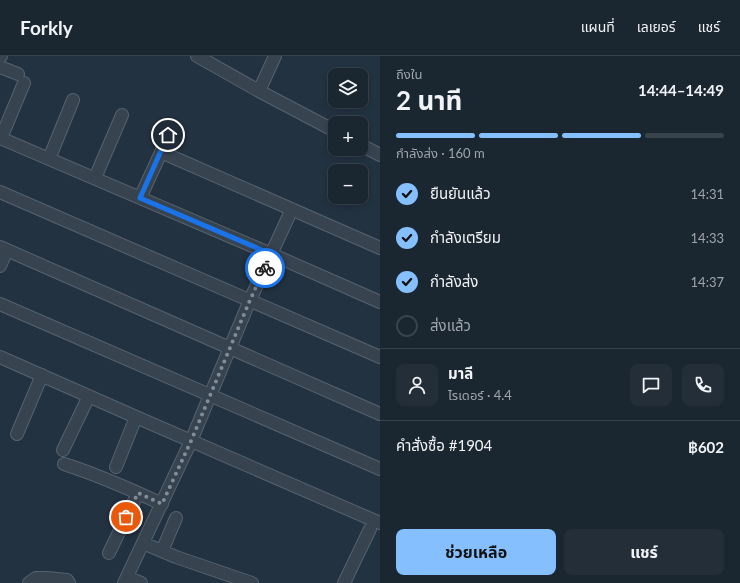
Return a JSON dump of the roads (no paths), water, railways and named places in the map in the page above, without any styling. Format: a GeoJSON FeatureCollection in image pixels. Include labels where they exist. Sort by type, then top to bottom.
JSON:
{"type":"FeatureCollection","features":[{"type":"Feature","properties":{"kind":"street"},"geometry":{"type":"LineString","coordinates":[[198,56],[259,91],[328,127]]}},
{"type":"Feature","properties":{"kind":"street"},"geometry":{"type":"LineString","coordinates":[[259,91],[274,56]]}},
{"type":"Feature","properties":{"kind":"street"},"geometry":{"type":"LineString","coordinates":[[0,67],[21,78],[0,138],[380,302]]}},
{"type":"Feature","properties":{"kind":"street"},"geometry":{"type":"LineString","coordinates":[[49,159],[73,100]]}},
{"type":"Feature","properties":{"kind":"street"},"geometry":{"type":"LineString","coordinates":[[94,178],[122,115]]}},
{"type":"Feature","properties":{"kind":"street"},"geometry":{"type":"LineString","coordinates":[[140,198],[168,135]]}},
{"type":"Feature","properties":{"kind":"street"},"geometry":{"type":"LineString","coordinates":[[368,149],[380,155]]}},
{"type":"Feature","properties":{"kind":"street"},"geometry":{"type":"LineString","coordinates":[[161,152],[380,248]]}},
{"type":"Feature","properties":{"kind":"street"},"geometry":{"type":"LineString","coordinates":[[0,192],[380,357]]}},
{"type":"Feature","properties":{"kind":"street"},"geometry":{"type":"LineString","coordinates":[[141,583],[126,580],[191,441],[250,300],[292,209]]}},
{"type":"Feature","properties":{"kind":"street"},"geometry":{"type":"LineString","coordinates":[[0,266],[3,249],[380,414]]}},
{"type":"Feature","properties":{"kind":"street"},"geometry":{"type":"LineString","coordinates":[[0,304],[380,469]]}},
{"type":"Feature","properties":{"kind":"street"},"geometry":{"type":"LineString","coordinates":[[0,357],[191,441],[375,526],[344,583]]}},
{"type":"Feature","properties":{"kind":"street"},"geometry":{"type":"LineString","coordinates":[[17,434],[42,376]]}},
{"type":"Feature","properties":{"kind":"street"},"geometry":{"type":"LineString","coordinates":[[63,450],[89,396]]}},
{"type":"Feature","properties":{"kind":"street"},"geometry":{"type":"LineString","coordinates":[[116,467],[136,418]]}},
{"type":"Feature","properties":{"kind":"street"},"geometry":{"type":"LineString","coordinates":[[64,464],[87,471],[162,504]]}},
{"type":"Feature","properties":{"kind":"street"},"geometry":{"type":"LineString","coordinates":[[109,553],[138,493]]}},
{"type":"Feature","properties":{"kind":"street"},"geometry":{"type":"LineString","coordinates":[[162,551],[176,518]]}},
{"type":"Feature","properties":{"kind":"street"},"geometry":{"type":"LineString","coordinates":[[143,543],[176,557],[252,583]]}},
{"type":"Feature","properties":{"kind":"street"},"geometry":{"type":"LineString","coordinates":[[29,583],[36,578],[47,578],[67,580],[69,583]]}}]}
